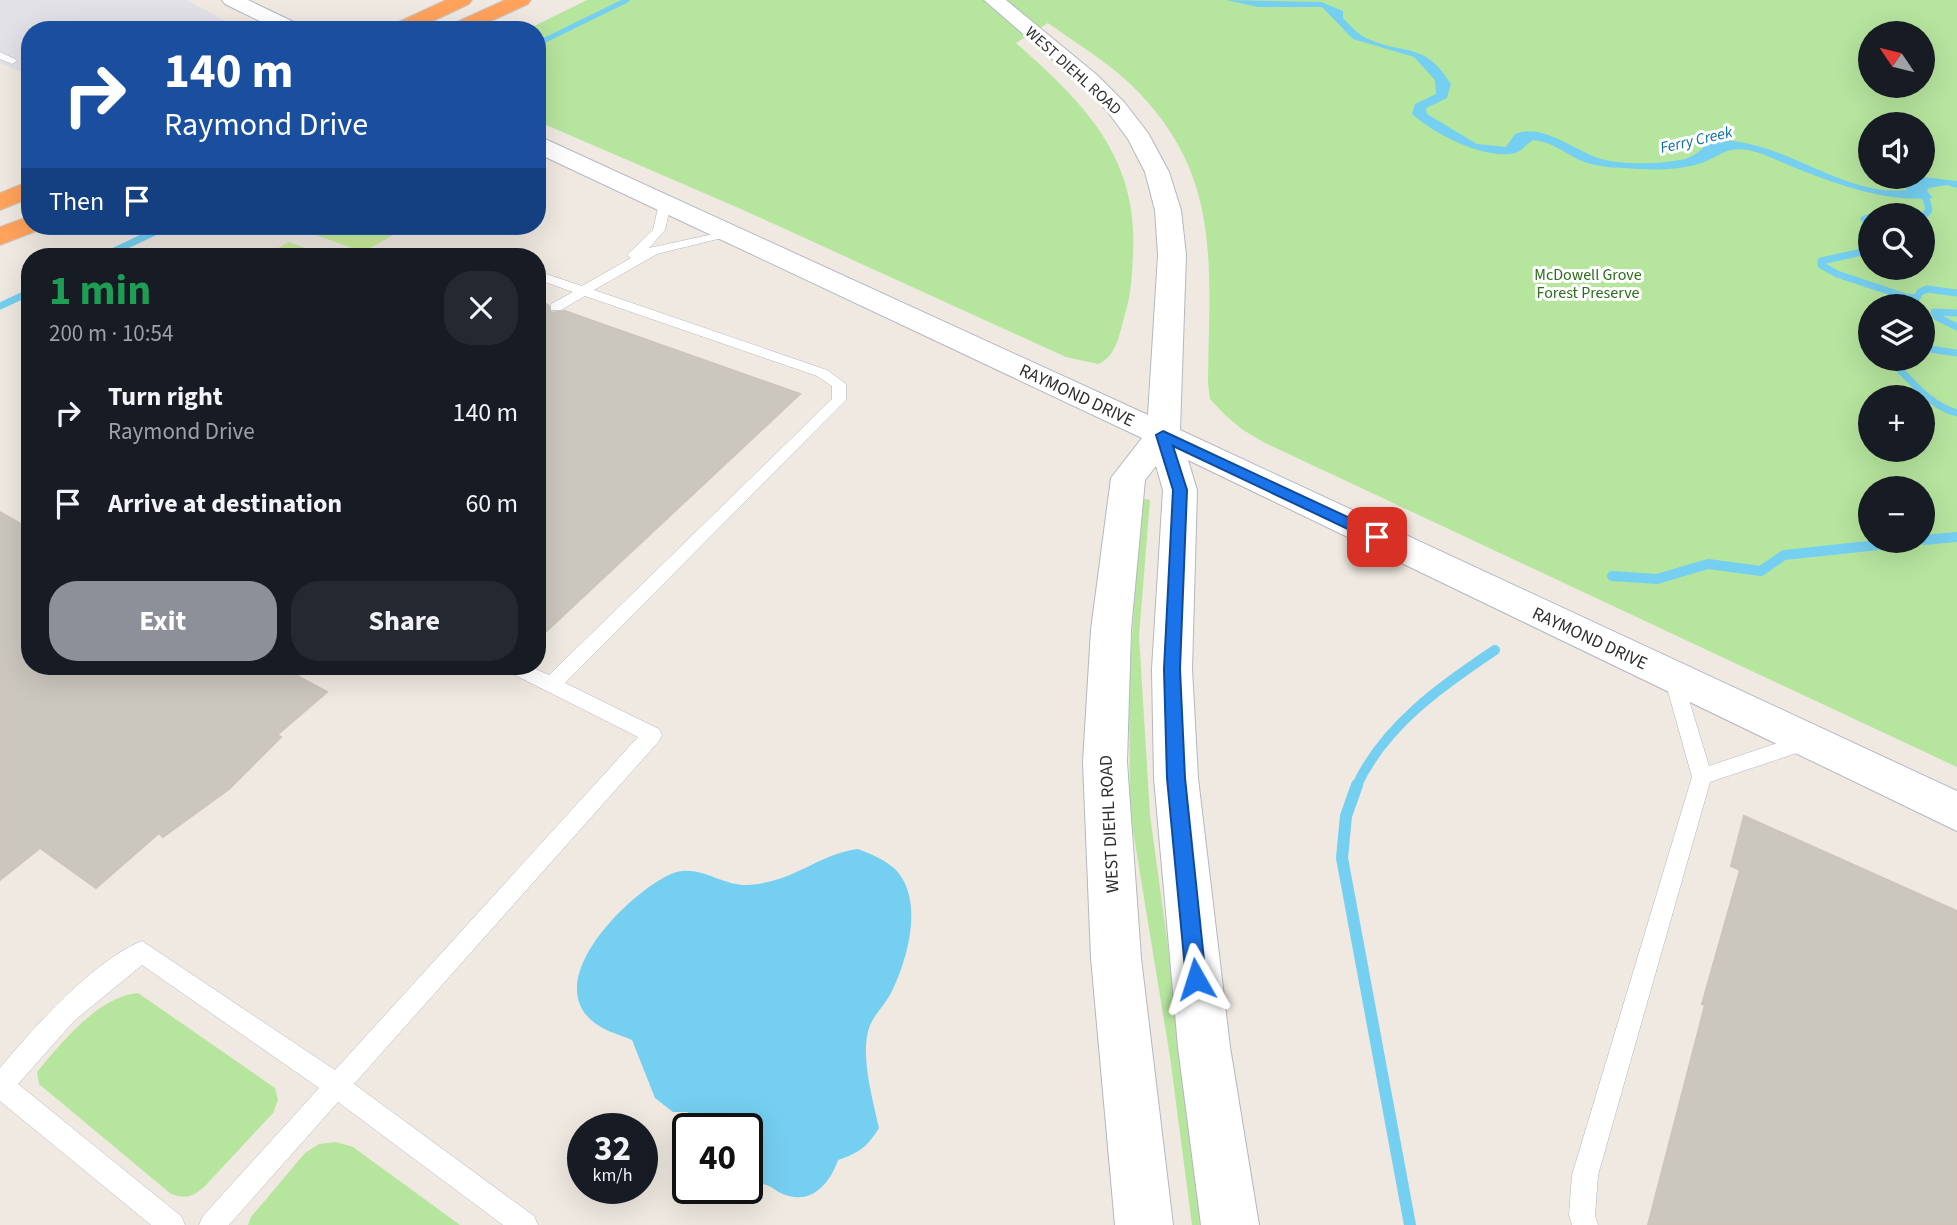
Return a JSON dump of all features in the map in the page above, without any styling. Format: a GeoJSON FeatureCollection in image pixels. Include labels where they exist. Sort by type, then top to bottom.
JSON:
{"type":"FeatureCollection","features":[{"type":"Feature","properties":{"kind":"highway"},"geometry":{"type":"LineString","coordinates":[[416,21],[462,0]]}},
{"type":"Feature","properties":{"kind":"highway"},"geometry":{"type":"LineString","coordinates":[[475,21],[521,0]]}},
{"type":"Feature","properties":{"kind":"highway"},"geometry":{"type":"LineString","coordinates":[[0,202],[21,194]]}},
{"type":"Feature","properties":{"kind":"highway"},"geometry":{"type":"LineString","coordinates":[[0,237],[21,228]]}},
{"type":"Feature","properties":{"kind":"street"},"geometry":{"type":"LineString","coordinates":[[232,0],[277,21]]}},
{"type":"Feature","properties":{"kind":"street","name":"WEST DIEHL ROAD"},"geometry":{"type":"LineString","coordinates":[[994,0],[1122,111],[1148,149],[1161,178],[1172,227],[1163,435],[1180,490],[1172,669],[1177,791],[1200,1020],[1230,1225]]}},
{"type":"Feature","properties":{"kind":"street","name":"RAYMOND DRIVE"},"geometry":{"type":"LineString","coordinates":[[546,148],[1163,435],[1957,812]]}},
{"type":"Feature","properties":{"kind":"street","name":"WEST DIEHL ROAD"},"geometry":{"type":"LineString","coordinates":[[1144,1225],[1116,958],[1105,762],[1111,630],[1128,478],[1163,435]]}},
{"type":"Feature","properties":{"kind":"lane"},"geometry":{"type":"LineString","coordinates":[[0,55],[12,61]]}},
{"type":"Feature","properties":{"kind":"lane"},"geometry":{"type":"LineString","coordinates":[[590,287],[654,236],[662,224],[661,214],[665,203]]}},
{"type":"Feature","properties":{"kind":"lane"},"geometry":{"type":"LineString","coordinates":[[556,307],[653,251],[732,234]]}},
{"type":"Feature","properties":{"kind":"lane"},"geometry":{"type":"LineString","coordinates":[[546,277],[590,287],[822,373],[839,384],[839,400],[551,685]]}},
{"type":"Feature","properties":{"kind":"lane"},"geometry":{"type":"LineString","coordinates":[[212,1225],[652,735],[531,675]]}},
{"type":"Feature","properties":{"kind":"lane"},"geometry":{"type":"LineString","coordinates":[[1585,1225],[1582,1215],[1586,1174],[1702,777],[1673,677]]}},
{"type":"Feature","properties":{"kind":"lane"},"geometry":{"type":"LineString","coordinates":[[1702,777],[1808,741]]}},
{"type":"Feature","properties":{"kind":"lane"},"geometry":{"type":"LineString","coordinates":[[172,1225],[1,1086],[53,1026],[109,974],[142,952],[337,1086],[525,1225]]}},
{"type":"Feature","properties":{"kind":"shaded area"},"geometry":{"type":"Polygon","coordinates":[[[0,0],[187,0],[225,21],[21,21],[21,72],[0,63],[0,0]]]}},
{"type":"Feature","properties":{"kind":"green space","name":"McDowell Grove Forest Preserve"},"geometry":{"type":"Polygon","coordinates":[[[587,0],[1957,0],[1957,767],[1265,443],[1243,430],[1210,399],[1208,258],[1204,221],[1195,184],[1180,149],[1158,114],[1126,80],[1048,23],[1016,43],[1064,88],[1102,135],[1117,161],[1127,189],[1132,220],[1130,292],[1114,350],[1098,364],[1066,357],[741,209],[546,125],[544,21],[587,0]]]}},
{"type":"Feature","properties":{"kind":"green space"},"geometry":{"type":"Polygon","coordinates":[[[316,235],[393,235],[370,248],[352,248],[316,235]]]}},
{"type":"Feature","properties":{"kind":"green space"},"geometry":{"type":"Polygon","coordinates":[[[289,242],[305,248],[278,248],[289,242]]]}},
{"type":"Feature","properties":{"kind":"green space"},"geometry":{"type":"Polygon","coordinates":[[[1142,500],[1150,500],[1139,636],[1150,815],[1206,1225],[1192,1225],[1170,1057],[1130,812],[1129,684],[1140,515],[1142,500]]]}},
{"type":"Feature","properties":{"kind":"green space"},"geometry":{"type":"Polygon","coordinates":[[[138,993],[275,1088],[278,1100],[273,1113],[205,1186],[189,1196],[171,1194],[39,1084],[37,1072],[82,1023],[109,1003],[138,993]]]}},
{"type":"Feature","properties":{"kind":"green space"},"geometry":{"type":"Polygon","coordinates":[[[336,1142],[353,1147],[460,1225],[248,1225],[251,1217],[305,1153],[319,1144],[336,1142]]]}},
{"type":"Feature","properties":{"kind":"water"},"geometry":{"type":"Polygon","coordinates":[[[1226,0],[1321,2],[1343,11],[1343,18],[1364,37],[1423,55],[1441,70],[1451,84],[1447,98],[1426,108],[1427,114],[1477,144],[1506,147],[1515,134],[1538,132],[1594,157],[1624,163],[1645,163],[1685,159],[1712,143],[1730,141],[1787,156],[1858,185],[1858,189],[1928,189],[1927,191],[1933,198],[1915,199],[1862,191],[1760,153],[1740,149],[1727,151],[1705,162],[1671,169],[1593,164],[1533,140],[1515,153],[1489,153],[1446,137],[1412,114],[1415,104],[1436,94],[1435,80],[1414,57],[1353,39],[1322,7],[1258,7],[1226,0]]]}},
{"type":"Feature","properties":{"kind":"water"},"geometry":{"type":"Polygon","coordinates":[[[1935,178],[1957,181],[1957,188],[1947,185],[1935,187],[1935,178]]]}},
{"type":"Feature","properties":{"kind":"water"},"geometry":{"type":"Polygon","coordinates":[[[858,849],[883,860],[896,870],[905,882],[909,897],[911,913],[908,946],[898,978],[871,1023],[867,1039],[868,1078],[879,1128],[862,1148],[838,1160],[821,1188],[807,1196],[789,1196],[763,1184],[763,1113],[673,1112],[655,1098],[632,1040],[604,1029],[590,1019],[579,1001],[578,980],[585,958],[616,916],[654,883],[671,874],[690,871],[738,884],[765,883],[858,849]]]}},
{"type":"Feature","properties":{"kind":"building"},"geometry":{"type":"Polygon","coordinates":[[[546,304],[551,313],[565,311],[800,394],[546,632],[546,304]]]}},
{"type":"Feature","properties":{"kind":"building"},"geometry":{"type":"Polygon","coordinates":[[[0,512],[21,524],[21,675],[296,675],[327,692],[277,735],[281,737],[229,789],[163,837],[159,833],[96,888],[40,848],[0,880],[0,512]]]}},
{"type":"Feature","properties":{"kind":"building"},"geometry":{"type":"Polygon","coordinates":[[[1744,816],[1957,911],[1957,1225],[1648,1225],[1705,1005],[1702,1004],[1740,870],[1731,866],[1744,816]]]}},
{"type":"Feature","properties":{"kind":"waterway"},"geometry":{"type":"LineString","coordinates":[[546,40],[627,0]]}},
{"type":"Feature","properties":{"kind":"waterway","name":"Ferry Creek"},"geometry":{"type":"LineString","coordinates":[[1919,194],[1923,196]]}},
{"type":"Feature","properties":{"kind":"waterway"},"geometry":{"type":"LineString","coordinates":[[1923,196],[1927,203]]}},
{"type":"Feature","properties":{"kind":"waterway"},"geometry":{"type":"LineString","coordinates":[[121,248],[148,235]]}},
{"type":"Feature","properties":{"kind":"waterway"},"geometry":{"type":"LineString","coordinates":[[1858,253],[1821,261],[1821,265],[1837,274],[1906,297],[1917,298],[1920,292],[1927,289],[1957,293]]}},
{"type":"Feature","properties":{"kind":"waterway"},"geometry":{"type":"LineString","coordinates":[[0,306],[21,296]]}},
{"type":"Feature","properties":{"kind":"waterway"},"geometry":{"type":"LineString","coordinates":[[1957,313],[1934,312],[1937,317],[1957,327]]}},
{"type":"Feature","properties":{"kind":"waterway"},"geometry":{"type":"LineString","coordinates":[[1935,350],[1957,353]]}},
{"type":"Feature","properties":{"kind":"waterway"},"geometry":{"type":"LineString","coordinates":[[1901,371],[1937,404],[1957,413]]}},
{"type":"Feature","properties":{"kind":"waterway"},"geometry":{"type":"LineString","coordinates":[[1935,539],[1957,537]]}},
{"type":"Feature","properties":{"kind":"waterway"},"geometry":{"type":"LineString","coordinates":[[1612,576],[1657,579],[1708,564],[1761,571],[1784,555],[1858,547]]}},
{"type":"Feature","properties":{"kind":"waterway"},"geometry":{"type":"LineString","coordinates":[[1357,785],[1368,765],[1398,726],[1454,678],[1495,650]]}},
{"type":"Feature","properties":{"kind":"waterway"},"geometry":{"type":"LineString","coordinates":[[1357,785],[1346,816],[1342,858],[1410,1225]]}},
{"type":"Feature","properties":{"kind":"route"},"geometry":{"type":"LineString","coordinates":[[1196,979],[1176,778],[1172,669],[1180,490],[1163,435],[1377,537]]}}]}
